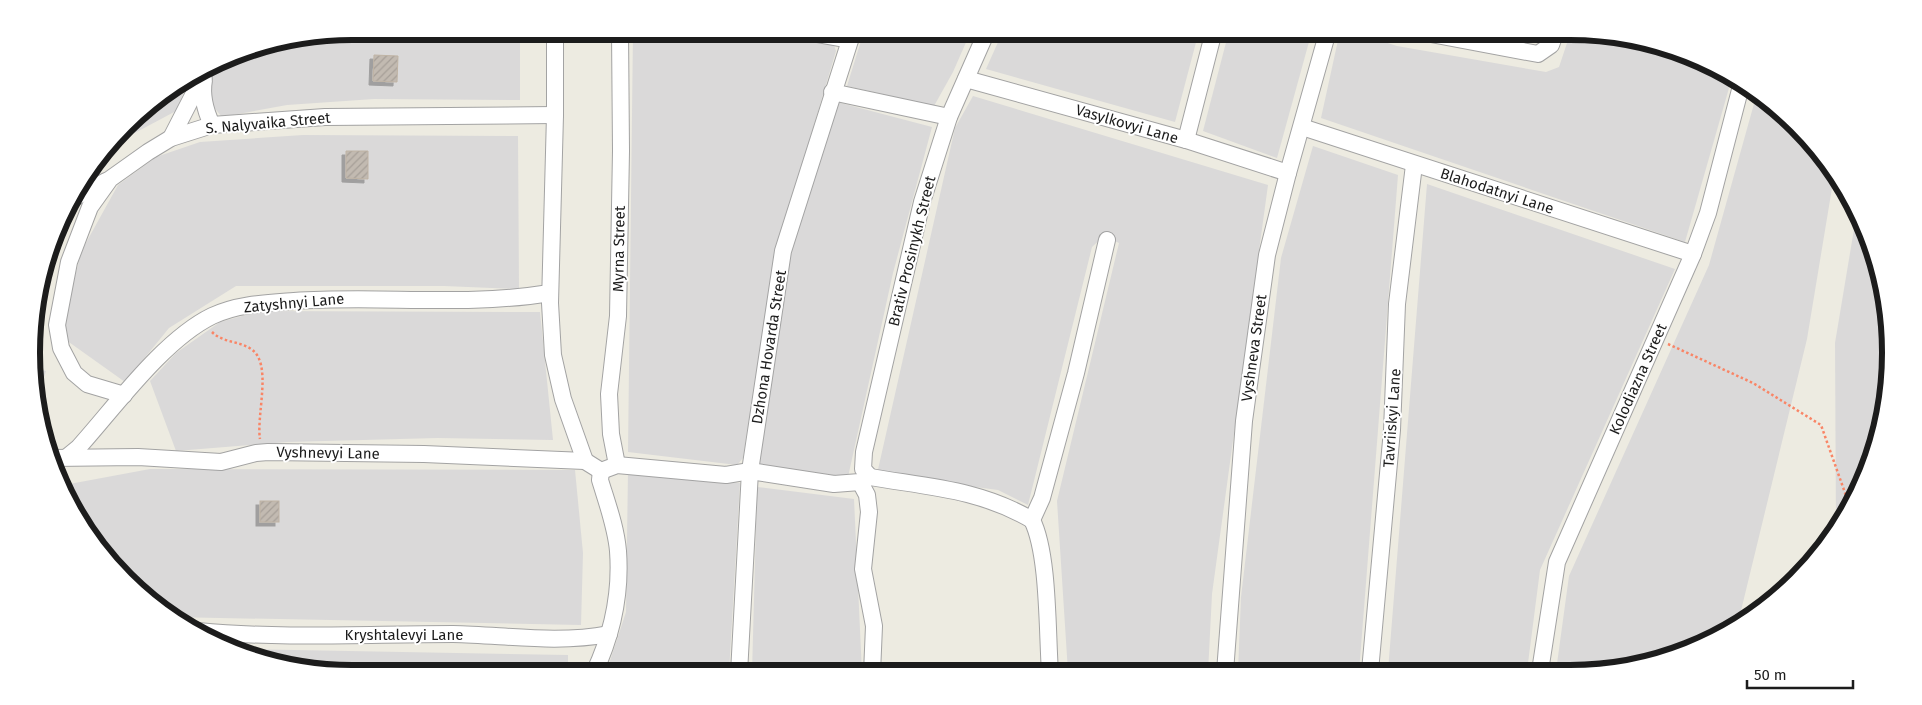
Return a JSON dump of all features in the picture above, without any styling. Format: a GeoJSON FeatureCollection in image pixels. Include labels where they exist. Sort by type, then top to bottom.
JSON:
{"type":"FeatureCollection","features":[{"type":"Feature","properties":{"kind":"street"},"geometry":{"type":"LineString","coordinates":[[555,40],[550,293],[553,355],[564,399],[585,461]]}},
{"type":"Feature","properties":{"kind":"street","name":"Myrna Street"},"geometry":{"type":"LineString","coordinates":[[597,665],[617,600],[618,549],[600,480],[609,468],[611,434],[609,394],[618,316],[621,151],[620,40]]}},
{"type":"Feature","properties":{"kind":"street","name":"Dzhona Hovarda Street"},"geometry":{"type":"LineString","coordinates":[[739,665],[750,471],[783,251],[832,92],[851,40]]}},
{"type":"Feature","properties":{"kind":"street","name":"Brativ Prosinykh Street"},"geometry":{"type":"LineString","coordinates":[[872,665],[874,626],[863,569],[868,512],[864,452],[922,202],[949,117],[983,40]]}},
{"type":"Feature","properties":{"kind":"street"},"geometry":{"type":"LineString","coordinates":[[1186,140],[1212,40]]}},
{"type":"Feature","properties":{"kind":"street","name":"Vyshneva Street"},"geometry":{"type":"LineString","coordinates":[[1225,665],[1244,421],[1267,255],[1326,40]]}},
{"type":"Feature","properties":{"kind":"street"},"geometry":{"type":"LineString","coordinates":[[1463,40],[1538,54],[1552,45],[1553,40]]}},
{"type":"Feature","properties":{"kind":"street"},"geometry":{"type":"LineString","coordinates":[[205,77],[202,91],[206,111],[212,125]]}},
{"type":"Feature","properties":{"kind":"street"},"geometry":{"type":"LineString","coordinates":[[171,138],[203,78]]}},
{"type":"Feature","properties":{"kind":"street","name":"Vasylkovyi Lane"},"geometry":{"type":"LineString","coordinates":[[966,78],[1186,140],[1288,173]]}},
{"type":"Feature","properties":{"kind":"street","name":"Kolodiazna Street"},"geometry":{"type":"LineString","coordinates":[[1541,665],[1557,562],[1693,254],[1708,213],[1740,91]]}},
{"type":"Feature","properties":{"kind":"street"},"geometry":{"type":"LineString","coordinates":[[832,92],[949,117]]}},
{"type":"Feature","properties":{"kind":"street","name":"S. Nalyvaika Street"},"geometry":{"type":"LineString","coordinates":[[124,395],[87,384],[74,372],[61,348],[57,325],[69,262],[90,207],[110,179],[171,138],[212,125],[325,117],[555,115]]}},
{"type":"Feature","properties":{"kind":"street","name":"Blahodatnyi Lane"},"geometry":{"type":"LineString","coordinates":[[1302,127],[1414,165],[1693,254]]}},
{"type":"Feature","properties":{"kind":"street","name":"Tavriiskyi Lane"},"geometry":{"type":"LineString","coordinates":[[1371,665],[1392,430],[1398,304],[1414,165]]}},
{"type":"Feature","properties":{"kind":"street"},"geometry":{"type":"LineString","coordinates":[[84,193],[110,179]]}},
{"type":"Feature","properties":{"kind":"street"},"geometry":{"type":"LineString","coordinates":[[1032,520],[1042,498],[1076,373],[1107,240]]}},
{"type":"Feature","properties":{"kind":"street","name":"Zatyshnyi Lane"},"geometry":{"type":"LineString","coordinates":[[60,458],[78,448],[124,395],[186,332],[213,316],[251,304],[351,298],[504,300],[550,293]]}},
{"type":"Feature","properties":{"kind":"street","name":"Vyshnevyi Lane"},"geometry":{"type":"LineString","coordinates":[[60,458],[164,458],[221,462],[256,453],[268,452],[424,454],[585,461],[609,468]]}},
{"type":"Feature","properties":{"kind":"street"},"geometry":{"type":"LineString","coordinates":[[609,468],[726,475],[750,471],[834,484],[865,479],[968,493],[1009,507],[1032,520],[1039,535],[1050,665]]}},
{"type":"Feature","properties":{"kind":"street","name":"Kryshtalevyi Lane"},"geometry":{"type":"LineString","coordinates":[[213,632],[245,635],[460,634],[540,639],[590,638],[608,634]]}},
{"type":"Feature","properties":{"kind":"path"},"geometry":{"type":"LineString","coordinates":[[204,321],[214,334],[227,341],[250,348],[259,355],[262,370],[259,432],[261,443],[268,452]]}},
{"type":"Feature","properties":{"kind":"path"},"geometry":{"type":"LineString","coordinates":[[1656,339],[1754,383],[1821,425],[1847,497]]}},
{"type":"Feature","properties":{"kind":"shaded area"},"geometry":{"type":"Polygon","coordinates":[[[352,40],[520,40],[520,100],[374,99],[287,105],[222,117],[212,105],[210,79],[214,72],[252,57],[292,46],[312,43],[352,40]]]}},
{"type":"Feature","properties":{"kind":"shaded area"},"geometry":{"type":"Polygon","coordinates":[[[633,40],[821,40],[833,42],[836,51],[775,256],[743,458],[737,465],[628,452],[633,40]]]}},
{"type":"Feature","properties":{"kind":"shaded area"},"geometry":{"type":"Polygon","coordinates":[[[861,40],[967,40],[953,72],[934,106],[847,86],[861,40]]]}},
{"type":"Feature","properties":{"kind":"shaded area"},"geometry":{"type":"Polygon","coordinates":[[[999,40],[1197,40],[1175,122],[986,69],[999,40]]]}},
{"type":"Feature","properties":{"kind":"shaded area"},"geometry":{"type":"Polygon","coordinates":[[[1227,40],[1310,40],[1277,158],[1203,131],[1227,40]]]}},
{"type":"Feature","properties":{"kind":"shaded area"},"geometry":{"type":"Polygon","coordinates":[[[1338,40],[1378,40],[1397,46],[1546,72],[1559,67],[1568,40],[1610,43],[1630,46],[1670,57],[1708,72],[1730,85],[1685,242],[1321,118],[1338,40]]]}},
{"type":"Feature","properties":{"kind":"shaded area"},"geometry":{"type":"Polygon","coordinates":[[[185,89],[176,111],[127,137],[146,118],[185,89]]]}},
{"type":"Feature","properties":{"kind":"shaded area"},"geometry":{"type":"Polygon","coordinates":[[[973,96],[1268,185],[1212,594],[1208,665],[1068,665],[1057,501],[1119,243],[1104,236],[1092,247],[1028,505],[998,490],[877,474],[955,128],[973,96]]]}},
{"type":"Feature","properties":{"kind":"shaded area"},"geometry":{"type":"Polygon","coordinates":[[[1755,101],[1776,118],[1804,146],[1833,185],[1807,339],[1740,614],[1708,633],[1650,654],[1610,662],[1557,665],[1569,576],[1709,265],[1755,101]]]}},
{"type":"Feature","properties":{"kind":"shaded area"},"geometry":{"type":"Polygon","coordinates":[[[837,102],[932,127],[893,273],[848,477],[758,465],[792,248],[837,102]]]}},
{"type":"Feature","properties":{"kind":"shaded area"},"geometry":{"type":"Polygon","coordinates":[[[303,135],[518,136],[519,289],[444,286],[236,286],[169,328],[125,382],[66,340],[66,309],[82,250],[118,185],[156,157],[200,142],[303,135]]]}},
{"type":"Feature","properties":{"kind":"shaded area"},"geometry":{"type":"Polygon","coordinates":[[[1313,146],[1398,175],[1360,665],[1238,665],[1241,597],[1281,258],[1313,146]]]}},
{"type":"Feature","properties":{"kind":"shaded area"},"geometry":{"type":"Polygon","coordinates":[[[1427,184],[1675,269],[1540,570],[1528,665],[1388,665],[1427,184]]]}},
{"type":"Feature","properties":{"kind":"shaded area"},"geometry":{"type":"Polygon","coordinates":[[[1855,225],[1865,252],[1876,292],[1881,332],[1881,373],[1876,413],[1865,453],[1850,491],[1836,515],[1835,343],[1855,225]]]}},
{"type":"Feature","properties":{"kind":"shaded area"},"geometry":{"type":"Polygon","coordinates":[[[261,311],[540,312],[553,440],[438,438],[287,442],[176,451],[150,381],[176,353],[220,322],[261,311]]]}},
{"type":"Feature","properties":{"kind":"shaded area"},"geometry":{"type":"Polygon","coordinates":[[[41,370],[46,371],[42,383],[41,370]]]}},
{"type":"Feature","properties":{"kind":"shaded area"},"geometry":{"type":"Polygon","coordinates":[[[150,469],[575,470],[583,553],[581,625],[187,617],[146,587],[118,559],[93,526],[69,484],[150,469]]]}},
{"type":"Feature","properties":{"kind":"shaded area"},"geometry":{"type":"Polygon","coordinates":[[[628,471],[740,483],[729,665],[609,665],[626,612],[628,471]]]}},
{"type":"Feature","properties":{"kind":"shaded area"},"geometry":{"type":"Polygon","coordinates":[[[757,487],[854,499],[862,665],[752,665],[757,487]]]}},
{"type":"Feature","properties":{"kind":"shaded area"},"geometry":{"type":"Polygon","coordinates":[[[256,649],[568,655],[568,664],[352,665],[292,659],[256,649]]]}},
{"type":"Feature","properties":{"kind":"building"},"geometry":{"type":"Polygon","coordinates":[[[374,55],[398,56],[397,82],[373,81],[374,55]]]}},
{"type":"Feature","properties":{"kind":"building"},"geometry":{"type":"Polygon","coordinates":[[[346,151],[368,151],[368,179],[346,178],[346,151]]]}},
{"type":"Feature","properties":{"kind":"building"},"geometry":{"type":"Polygon","coordinates":[[[260,501],[279,501],[279,522],[260,522],[260,501]]]}}]}
